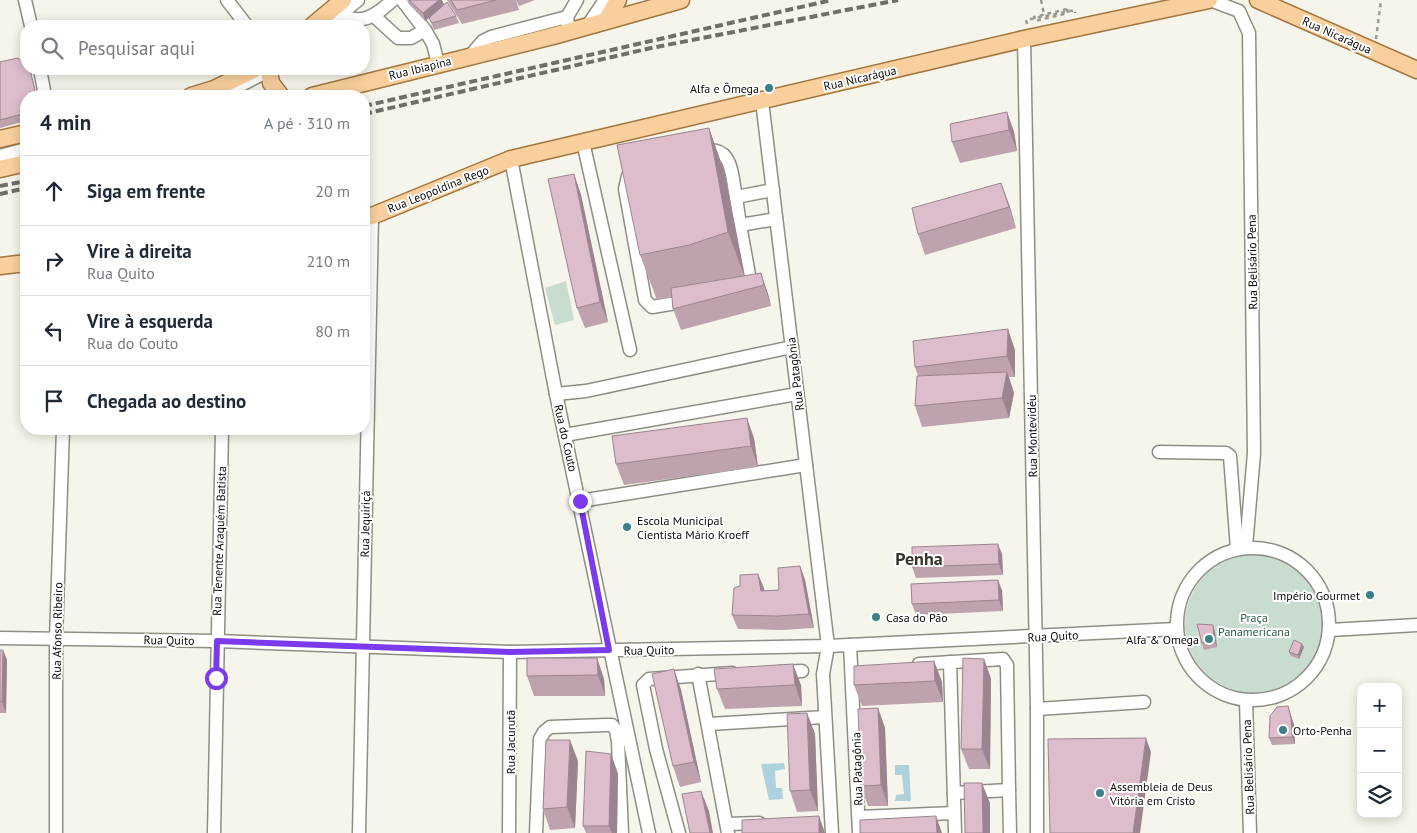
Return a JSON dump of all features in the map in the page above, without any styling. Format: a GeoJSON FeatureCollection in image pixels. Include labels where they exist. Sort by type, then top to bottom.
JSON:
{"type":"FeatureCollection","features":[{"type":"Feature","properties":{"kind":"main road"},"geometry":{"type":"LineString","coordinates":[[607,19],[618,0]]}},
{"type":"Feature","properties":{"kind":"main road","name":"Rua Ibiapina"},"geometry":{"type":"LineString","coordinates":[[335,90],[471,56],[568,24],[588,25],[681,0]]}},
{"type":"Feature","properties":{"kind":"main road","name":"Rua Nicarágua"},"geometry":{"type":"LineString","coordinates":[[511,159],[762,101],[1025,31],[1209,0]]}},
{"type":"Feature","properties":{"kind":"main road","name":"Rua Nicarágua"},"geometry":{"type":"LineString","coordinates":[[1258,0],[1417,70]]}},
{"type":"Feature","properties":{"kind":"main road"},"geometry":{"type":"LineString","coordinates":[[322,20],[334,13]]}},
{"type":"Feature","properties":{"kind":"main road"},"geometry":{"type":"LineString","coordinates":[[211,90],[250,75]]}},
{"type":"Feature","properties":{"kind":"main road"},"geometry":{"type":"LineString","coordinates":[[268,75],[276,90]]}},
{"type":"Feature","properties":{"kind":"main road"},"geometry":{"type":"LineString","coordinates":[[0,139],[20,134]]}},
{"type":"Feature","properties":{"kind":"main road"},"geometry":{"type":"LineString","coordinates":[[0,169],[20,156]]}},
{"type":"Feature","properties":{"kind":"main road","name":"Rua Leopoldina Rego"},"geometry":{"type":"LineString","coordinates":[[370,216],[511,159]]}},
{"type":"Feature","properties":{"kind":"main road"},"geometry":{"type":"LineString","coordinates":[[0,266],[20,264]]}},
{"type":"Feature","properties":{"kind":"street"},"geometry":{"type":"LineString","coordinates":[[25,0],[30,20]]}},
{"type":"Feature","properties":{"kind":"street"},"geometry":{"type":"LineString","coordinates":[[227,0],[242,20]]}},
{"type":"Feature","properties":{"kind":"street"},"geometry":{"type":"LineString","coordinates":[[334,13],[358,0]]}},
{"type":"Feature","properties":{"kind":"street"},"geometry":{"type":"LineString","coordinates":[[334,13],[361,20],[374,16],[393,0]]}},
{"type":"Feature","properties":{"kind":"street"},"geometry":{"type":"LineString","coordinates":[[402,0],[433,44],[438,63]]}},
{"type":"Feature","properties":{"kind":"street"},"geometry":{"type":"LineString","coordinates":[[568,24],[578,0]]}},
{"type":"Feature","properties":{"kind":"street"},"geometry":{"type":"LineString","coordinates":[[588,25],[605,0]]}},
{"type":"Feature","properties":{"kind":"street","name":"Rua Belisário Pena"},"geometry":{"type":"LineString","coordinates":[[1209,0],[1239,11],[1249,33],[1254,453],[1242,548]]}},
{"type":"Feature","properties":{"kind":"street"},"geometry":{"type":"LineString","coordinates":[[374,16],[390,32],[404,40],[424,30]]}},
{"type":"Feature","properties":{"kind":"street","name":"Rua Montevidéu"},"geometry":{"type":"LineString","coordinates":[[1025,31],[1036,637],[1037,833]]}},
{"type":"Feature","properties":{"kind":"street"},"geometry":{"type":"LineString","coordinates":[[41,75],[44,90]]}},
{"type":"Feature","properties":{"kind":"street"},"geometry":{"type":"LineString","coordinates":[[230,90],[256,75]]}},
{"type":"Feature","properties":{"kind":"street","name":"Rua Patagônia"},"geometry":{"type":"LineString","coordinates":[[762,101],[828,646],[823,674],[827,819],[832,833]]}},
{"type":"Feature","properties":{"kind":"street"},"geometry":{"type":"LineString","coordinates":[[583,142],[630,350]]}},
{"type":"Feature","properties":{"kind":"street"},"geometry":{"type":"LineString","coordinates":[[687,156],[717,150],[723,153],[728,160],[750,280],[745,287],[728,291]]}},
{"type":"Feature","properties":{"kind":"street"},"geometry":{"type":"LineString","coordinates":[[0,154],[20,154]]}},
{"type":"Feature","properties":{"kind":"street","name":"Rua do Couto"},"geometry":{"type":"LineString","coordinates":[[511,159],[556,394],[649,833]]}},
{"type":"Feature","properties":{"kind":"street"},"geometry":{"type":"LineString","coordinates":[[652,166],[634,170],[625,182],[645,300],[652,307],[657,308],[701,297]]}},
{"type":"Feature","properties":{"kind":"street"},"geometry":{"type":"LineString","coordinates":[[736,197],[772,190]]}},
{"type":"Feature","properties":{"kind":"street"},"geometry":{"type":"LineString","coordinates":[[740,225],[776,219]]}},
{"type":"Feature","properties":{"kind":"street"},"geometry":{"type":"LineString","coordinates":[[556,394],[586,391],[792,347]]}},
{"type":"Feature","properties":{"kind":"street"},"geometry":{"type":"LineString","coordinates":[[565,435],[797,394]]}},
{"type":"Feature","properties":{"kind":"street","name":"Rua Afonso Ribeiro"},"geometry":{"type":"LineString","coordinates":[[56,833],[56,639],[63,435]]}},
{"type":"Feature","properties":{"kind":"street","name":"Rua Tenente Araquém Batista"},"geometry":{"type":"LineString","coordinates":[[214,833],[222,435]]}},
{"type":"Feature","properties":{"kind":"street","name":"Rua Jequiriçá"},"geometry":{"type":"LineString","coordinates":[[359,833],[365,435]]}},
{"type":"Feature","properties":{"kind":"street"},"geometry":{"type":"LineString","coordinates":[[1159,452],[1226,453],[1230,456],[1242,548]]}},
{"type":"Feature","properties":{"kind":"street"},"geometry":{"type":"LineString","coordinates":[[580,501],[806,465]]}},
{"type":"Feature","properties":{"kind":"street"},"geometry":{"type":"LineString","coordinates":[[1242,548],[1274,550],[1284,554],[1315,580],[1327,603],[1330,630],[1317,667],[1302,683],[1273,699],[1246,701],[1217,694],[1197,677],[1183,655],[1177,629],[1181,602],[1190,583],[1214,559],[1242,548]]}},
{"type":"Feature","properties":{"kind":"street"},"geometry":{"type":"LineString","coordinates":[[1330,630],[1417,624]]}},
{"type":"Feature","properties":{"kind":"street","name":"Rua Quito"},"geometry":{"type":"LineString","coordinates":[[0,638],[217,641],[510,652],[828,646],[1177,629]]}},
{"type":"Feature","properties":{"kind":"street","name":"Rua Patagônia"},"geometry":{"type":"LineString","coordinates":[[850,645],[859,833]]}},
{"type":"Feature","properties":{"kind":"street","name":"Rua Jacurutã"},"geometry":{"type":"LineString","coordinates":[[509,833],[510,652]]}},
{"type":"Feature","properties":{"kind":"street"},"geometry":{"type":"LineString","coordinates":[[911,664],[1003,659],[1006,661],[1010,833]]}},
{"type":"Feature","properties":{"kind":"street"},"geometry":{"type":"LineString","coordinates":[[950,662],[955,833]]}},
{"type":"Feature","properties":{"kind":"street"},"geometry":{"type":"LineString","coordinates":[[764,672],[802,671]]}},
{"type":"Feature","properties":{"kind":"street"},"geometry":{"type":"LineString","coordinates":[[679,833],[656,749],[643,685],[649,679],[698,674],[745,673]]}},
{"type":"Feature","properties":{"kind":"street"},"geometry":{"type":"LineString","coordinates":[[698,674],[709,724],[727,828],[775,822]]}},
{"type":"Feature","properties":{"kind":"street","name":"Rua Belisário Pena"},"geometry":{"type":"LineString","coordinates":[[1246,701],[1250,833]]}},
{"type":"Feature","properties":{"kind":"street"},"geometry":{"type":"LineString","coordinates":[[1037,709],[1144,702]]}},
{"type":"Feature","properties":{"kind":"street"},"geometry":{"type":"LineString","coordinates":[[709,724],[825,717]]}},
{"type":"Feature","properties":{"kind":"street"},"geometry":{"type":"LineString","coordinates":[[536,833],[540,739],[544,732],[550,728],[612,725],[616,730],[618,742],[622,833]]}},
{"type":"Feature","properties":{"kind":"street"},"geometry":{"type":"LineString","coordinates":[[954,793],[1009,790]]}},
{"type":"Feature","properties":{"kind":"street"},"geometry":{"type":"LineString","coordinates":[[858,817],[954,813]]}},
{"type":"Feature","properties":{"kind":"path"},"geometry":{"type":"LineString","coordinates":[[1041,0],[1044,14]]}},
{"type":"Feature","properties":{"kind":"path"},"geometry":{"type":"LineString","coordinates":[[1376,40],[1381,0]]}},
{"type":"Feature","properties":{"kind":"path"},"geometry":{"type":"LineString","coordinates":[[1025,31],[1026,20],[1051,16],[1068,13],[1067,9],[1034,16],[1035,20],[1051,16],[1075,10],[1076,13]]}},
{"type":"Feature","properties":{"kind":"green space"},"geometry":{"type":"Polygon","coordinates":[[[566,281],[574,320],[555,325],[545,288],[566,281]]]}},
{"type":"Feature","properties":{"kind":"green space","name":"Praça Panamericana"},"geometry":{"type":"Polygon","coordinates":[[[1254,555],[1280,560],[1303,575],[1318,598],[1323,624],[1318,650],[1303,673],[1280,688],[1254,693],[1228,688],[1205,673],[1190,650],[1185,624],[1190,598],[1205,575],[1228,560],[1254,555]]]}},
{"type":"Feature","properties":{"kind":"water"},"geometry":{"type":"Polygon","coordinates":[[[784,763],[785,769],[775,771],[776,788],[782,788],[783,799],[769,800],[761,764],[784,763]]]}},
{"type":"Feature","properties":{"kind":"water"},"geometry":{"type":"Polygon","coordinates":[[[895,765],[909,765],[911,801],[895,801],[896,795],[904,794],[902,775],[895,775],[895,765]]]}},
{"type":"Feature","properties":{"kind":"building"},"geometry":{"type":"Polygon","coordinates":[[[409,0],[439,0],[423,13],[409,0]]]}},
{"type":"Feature","properties":{"kind":"building"},"geometry":{"type":"Polygon","coordinates":[[[451,0],[496,0],[457,10],[451,0]]]}},
{"type":"Feature","properties":{"kind":"building"},"geometry":{"type":"Polygon","coordinates":[[[447,2],[456,16],[432,23],[429,18],[447,2]]]}},
{"type":"Feature","properties":{"kind":"building"},"geometry":{"type":"Polygon","coordinates":[[[17,58],[20,59],[20,75],[31,75],[35,90],[20,90],[20,115],[0,120],[0,62],[17,58]]]}},
{"type":"Feature","properties":{"kind":"building"},"geometry":{"type":"Polygon","coordinates":[[[1007,112],[1009,130],[952,142],[950,124],[1007,112]]]}},
{"type":"Feature","properties":{"kind":"building"},"geometry":{"type":"Polygon","coordinates":[[[709,128],[728,232],[689,245],[640,255],[617,145],[709,128]]]}},
{"type":"Feature","properties":{"kind":"building"},"geometry":{"type":"Polygon","coordinates":[[[574,174],[600,302],[577,308],[548,179],[574,174]]]}},
{"type":"Feature","properties":{"kind":"building"},"geometry":{"type":"Polygon","coordinates":[[[1001,183],[1009,207],[918,234],[912,208],[1001,183]]]}},
{"type":"Feature","properties":{"kind":"building"},"geometry":{"type":"Polygon","coordinates":[[[761,273],[764,285],[673,309],[671,288],[761,273]]]}},
{"type":"Feature","properties":{"kind":"building"},"geometry":{"type":"Polygon","coordinates":[[[1008,329],[1007,356],[915,367],[913,341],[1008,329]]]}},
{"type":"Feature","properties":{"kind":"building"},"geometry":{"type":"Polygon","coordinates":[[[1007,372],[1002,398],[915,406],[917,376],[1007,372]]]}},
{"type":"Feature","properties":{"kind":"building"},"geometry":{"type":"Polygon","coordinates":[[[747,418],[751,446],[616,464],[612,436],[747,418]]]}},
{"type":"Feature","properties":{"kind":"building"},"geometry":{"type":"Polygon","coordinates":[[[998,544],[999,564],[912,567],[912,547],[998,544]]]}},
{"type":"Feature","properties":{"kind":"building"},"geometry":{"type":"Polygon","coordinates":[[[800,566],[809,614],[777,616],[732,615],[734,588],[740,586],[740,575],[758,574],[761,591],[779,590],[778,568],[800,566]]]}},
{"type":"Feature","properties":{"kind":"building"},"geometry":{"type":"Polygon","coordinates":[[[998,580],[999,600],[912,604],[911,584],[998,580]]]}},
{"type":"Feature","properties":{"kind":"building"},"geometry":{"type":"Polygon","coordinates":[[[1197,624],[1213,625],[1214,640],[1202,643],[1197,624]]]}},
{"type":"Feature","properties":{"kind":"building"},"geometry":{"type":"Polygon","coordinates":[[[1294,640],[1302,644],[1298,655],[1289,652],[1294,640]]]}},
{"type":"Feature","properties":{"kind":"building"},"geometry":{"type":"Polygon","coordinates":[[[0,650],[3,650],[2,702],[0,702],[0,650]]]}},
{"type":"Feature","properties":{"kind":"building"},"geometry":{"type":"Polygon","coordinates":[[[527,658],[597,658],[598,675],[527,676],[527,658]]]}},
{"type":"Feature","properties":{"kind":"building"},"geometry":{"type":"Polygon","coordinates":[[[963,658],[984,659],[982,749],[961,749],[963,658]]]}},
{"type":"Feature","properties":{"kind":"building"},"geometry":{"type":"Polygon","coordinates":[[[934,661],[935,681],[854,685],[854,666],[934,661]]]}},
{"type":"Feature","properties":{"kind":"building"},"geometry":{"type":"Polygon","coordinates":[[[793,664],[795,685],[717,689],[714,669],[793,664]]]}},
{"type":"Feature","properties":{"kind":"building"},"geometry":{"type":"Polygon","coordinates":[[[674,669],[694,762],[673,766],[652,674],[674,669]]]}},
{"type":"Feature","properties":{"kind":"building","name":"Orto-Penha"},"geometry":{"type":"Polygon","coordinates":[[[1288,706],[1292,737],[1269,738],[1270,716],[1277,707],[1288,706]]]}},
{"type":"Feature","properties":{"kind":"building"},"geometry":{"type":"Polygon","coordinates":[[[878,708],[881,785],[861,786],[858,709],[878,708]]]}},
{"type":"Feature","properties":{"kind":"building"},"geometry":{"type":"Polygon","coordinates":[[[807,713],[810,790],[790,791],[787,714],[807,713]]]}},
{"type":"Feature","properties":{"kind":"building","name":"Assembleia de Deus Vitória em Cristo"},"geometry":{"type":"Polygon","coordinates":[[[1146,738],[1133,833],[1050,833],[1048,739],[1146,738]]]}},
{"type":"Feature","properties":{"kind":"building"},"geometry":{"type":"Polygon","coordinates":[[[546,740],[570,740],[567,807],[543,809],[546,740]]]}},
{"type":"Feature","properties":{"kind":"building"},"geometry":{"type":"Polygon","coordinates":[[[586,751],[611,754],[609,826],[583,826],[586,751]]]}},
{"type":"Feature","properties":{"kind":"building"},"geometry":{"type":"Polygon","coordinates":[[[964,783],[982,783],[983,833],[965,833],[964,783]]]}},
{"type":"Feature","properties":{"kind":"building"},"geometry":{"type":"Polygon","coordinates":[[[701,791],[710,833],[690,833],[682,794],[701,791]]]}},
{"type":"Feature","properties":{"kind":"building"},"geometry":{"type":"Polygon","coordinates":[[[819,816],[819,833],[742,833],[742,820],[819,816]]]}},
{"type":"Feature","properties":{"kind":"building"},"geometry":{"type":"Polygon","coordinates":[[[936,816],[937,833],[860,833],[860,820],[936,816]]]}},
{"type":"Feature","properties":{"kind":"railway"},"geometry":{"type":"LineString","coordinates":[[370,105],[832,0]]}},
{"type":"Feature","properties":{"kind":"railway"},"geometry":{"type":"LineString","coordinates":[[370,113],[651,48],[898,0]]}},
{"type":"Feature","properties":{"kind":"railway"},"geometry":{"type":"LineString","coordinates":[[0,186],[20,182]]}},
{"type":"Feature","properties":{"kind":"railway"},"geometry":{"type":"LineString","coordinates":[[0,194],[20,189]]}},
{"type":"Feature","properties":{"kind":"place","name":"Alfa e Ômega"},"geometry":{"type":"Point","coordinates":[769,88]}},
{"type":"Feature","properties":{"kind":"place","name":"Escola Municipal Cientista Mário Kroeff"},"geometry":{"type":"Point","coordinates":[627,527]}},
{"type":"Feature","properties":{"kind":"place","name":"Império Gourmet"},"geometry":{"type":"Point","coordinates":[1370,595]}},
{"type":"Feature","properties":{"kind":"place","name":"Casa do Pão"},"geometry":{"type":"Point","coordinates":[876,617]}},
{"type":"Feature","properties":{"kind":"place","name":"Alfa & Omega"},"geometry":{"type":"Point","coordinates":[1209,639]}},
{"type":"Feature","properties":{"kind":"place","name":"Orto-Penha"},"geometry":{"type":"Point","coordinates":[1283,730]}},
{"type":"Feature","properties":{"kind":"place","name":"Assembleia de Deus Vitória em Cristo"},"geometry":{"type":"Point","coordinates":[1100,793]}},
{"type":"Feature","properties":{"kind":"district","name":"Penha"},"geometry":{"type":"Point","coordinates":[919,558]}},
{"type":"Feature","properties":{"kind":"route"},"geometry":{"type":"LineString","coordinates":[[216,678],[217,641],[510,652],[609,650],[580,501]]}}]}
